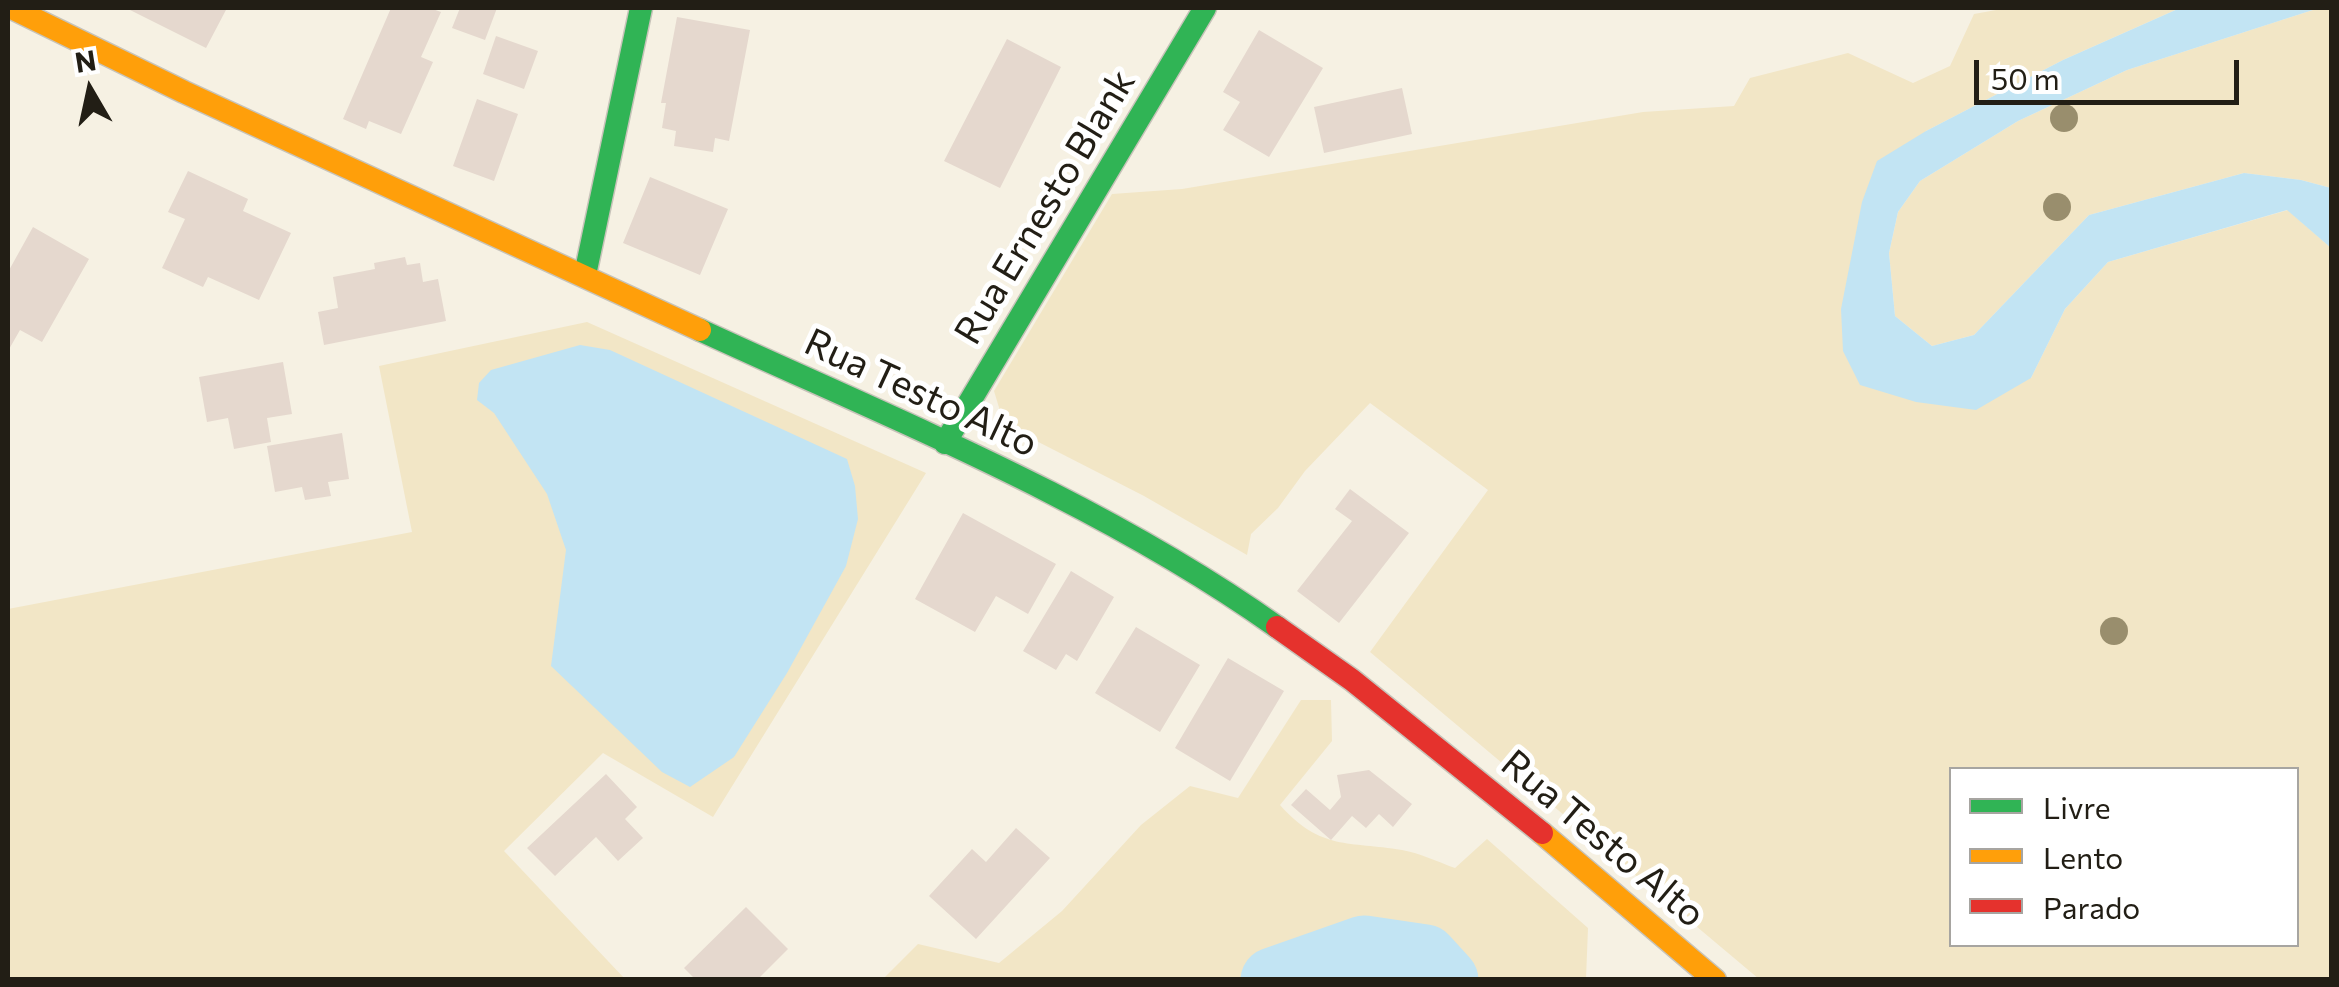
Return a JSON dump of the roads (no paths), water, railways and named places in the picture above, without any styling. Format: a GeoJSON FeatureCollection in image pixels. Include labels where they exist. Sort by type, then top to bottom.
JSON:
{"type":"FeatureCollection","features":[{"type":"Feature","properties":{"kind":"main road","name":"Rua Testo Alto"},"geometry":{"type":"LineString","coordinates":[[12,8],[184,92],[945,443],[1118,528],[1242,602],[1352,680],[1500,798],[1716,980]]}},
{"type":"Feature","properties":{"kind":"main road"},"geometry":{"type":"LineString","coordinates":[[585,275],[641,8]]}},
{"type":"Feature","properties":{"kind":"main road","name":"Rua Ernesto Blank"},"geometry":{"type":"LineString","coordinates":[[945,443],[1205,8]]}},
{"type":"Feature","properties":{"kind":"water"},"geometry":{"type":"Polygon","coordinates":[[[2180,8],[2319,8],[2127,70],[2018,121],[1920,181],[1898,212],[1889,253],[1895,316],[1932,346],[1974,335],[2089,215],[2244,173],[2331,188],[2331,248],[2287,210],[2108,262],[2065,309],[2031,378],[1976,410],[1916,402],[1860,385],[1843,351],[1841,309],[1862,202],[1877,161],[2063,60],[2180,8]]]}},
{"type":"Feature","properties":{"kind":"water"},"geometry":{"type":"Polygon","coordinates":[[[580,345],[610,350],[847,459],[855,486],[858,519],[846,566],[787,673],[734,757],[690,787],[662,772],[551,666],[566,550],[547,494],[494,413],[477,400],[479,383],[491,370],[580,345]]]}},
{"type":"Feature","properties":{"kind":"waterway"},"geometry":{"type":"LineString","coordinates":[[1273,980],[1364,948],[1425,957],[1446,980]]}}]}
